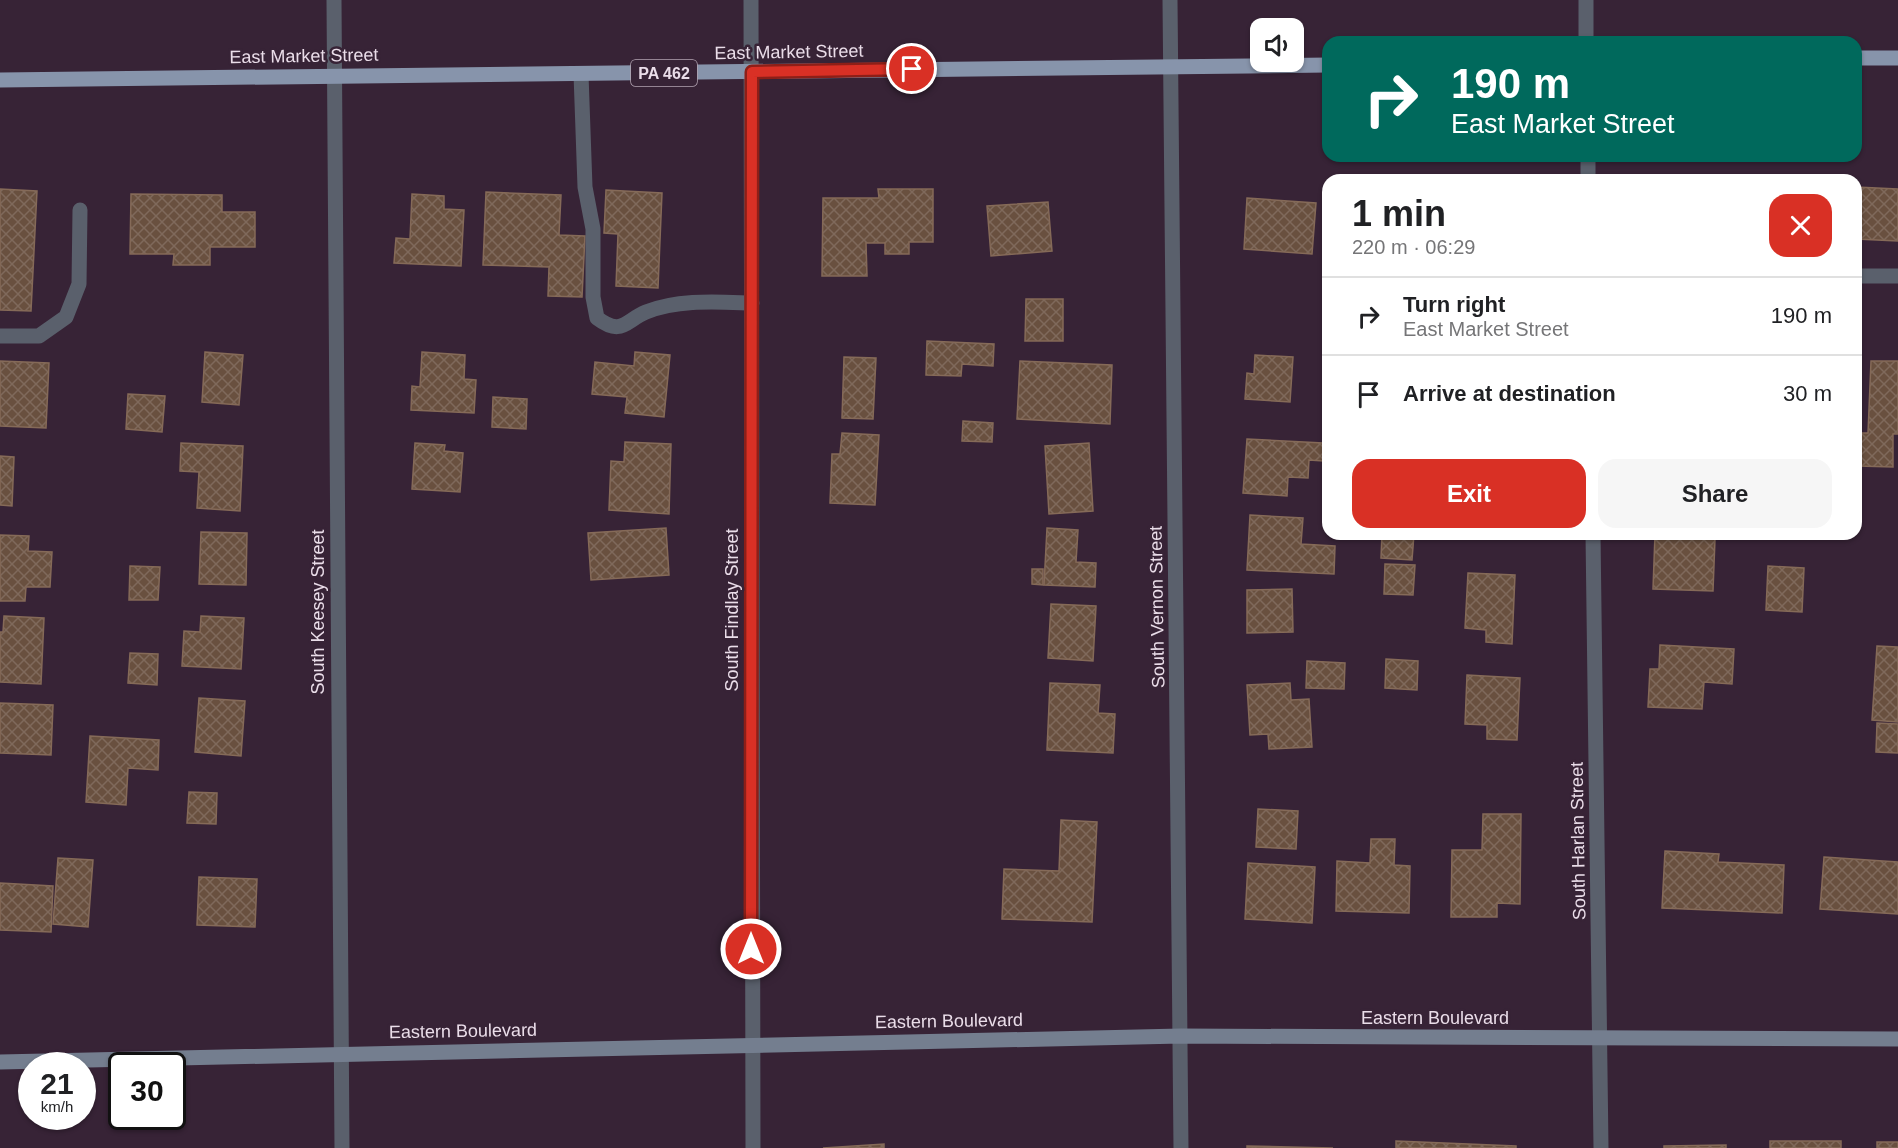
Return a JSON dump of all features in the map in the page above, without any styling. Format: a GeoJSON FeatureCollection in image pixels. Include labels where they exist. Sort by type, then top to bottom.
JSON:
{"type":"FeatureCollection","features":[{"type":"Feature","properties":{"kind":"main road"},"geometry":{"type":"LineString","coordinates":[[1862,58],[1898,58]]}},
{"type":"Feature","properties":{"kind":"main road","name":"East Market Street"},"geometry":{"type":"LineString","coordinates":[[0,80],[1322,64]]}},
{"type":"Feature","properties":{"kind":"street","name":"South Keesey Street"},"geometry":{"type":"LineString","coordinates":[[334,0],[342,1148]]}},
{"type":"Feature","properties":{"kind":"street","name":"South Findlay Street"},"geometry":{"type":"LineString","coordinates":[[751,0],[751,1044],[753,1148]]}},
{"type":"Feature","properties":{"kind":"street","name":"South Vernon Street"},"geometry":{"type":"LineString","coordinates":[[1170,0],[1181,1148]]}},
{"type":"Feature","properties":{"kind":"street"},"geometry":{"type":"LineString","coordinates":[[1586,0],[1586,36]]}},
{"type":"Feature","properties":{"kind":"street"},"geometry":{"type":"LineString","coordinates":[[581,74],[585,187],[593,229],[593,297],[597,318],[607,325],[625,326],[645,312],[686,302],[752,303]]}},
{"type":"Feature","properties":{"kind":"street"},"geometry":{"type":"LineString","coordinates":[[0,336],[39,336],[66,317],[79,284],[80,210]]}},
{"type":"Feature","properties":{"kind":"street"},"geometry":{"type":"LineString","coordinates":[[1862,276],[1898,276]]}},
{"type":"Feature","properties":{"kind":"street","name":"South Harlan Street"},"geometry":{"type":"LineString","coordinates":[[1593,540],[1601,1148]]}},
{"type":"Feature","properties":{"kind":"street","name":"Eastern Boulevard"},"geometry":{"type":"LineString","coordinates":[[0,1062],[1180,1036],[1898,1039]]}},
{"type":"Feature","properties":{"kind":"building"},"geometry":{"type":"Polygon","coordinates":[[[1862,187],[1898,189],[1898,241],[1862,239],[1862,187]]]}},
{"type":"Feature","properties":{"kind":"building"},"geometry":{"type":"Polygon","coordinates":[[[0,189],[37,191],[31,311],[0,310],[0,189]]]}},
{"type":"Feature","properties":{"kind":"building"},"geometry":{"type":"Polygon","coordinates":[[[878,189],[933,189],[933,242],[909,242],[909,254],[885,254],[885,243],[866,243],[867,276],[822,276],[823,198],[879,198],[878,189]]]}},
{"type":"Feature","properties":{"kind":"building"},"geometry":{"type":"Polygon","coordinates":[[[606,190],[662,193],[658,288],[616,286],[618,234],[604,233],[606,190]]]}},
{"type":"Feature","properties":{"kind":"building"},"geometry":{"type":"Polygon","coordinates":[[[486,192],[561,195],[559,235],[585,236],[582,297],[548,296],[549,267],[483,265],[486,192]]]}},
{"type":"Feature","properties":{"kind":"building"},"geometry":{"type":"Polygon","coordinates":[[[131,194],[222,195],[222,212],[255,212],[255,247],[210,247],[210,265],[173,265],[174,254],[130,254],[131,194]]]}},
{"type":"Feature","properties":{"kind":"building"},"geometry":{"type":"Polygon","coordinates":[[[412,194],[444,196],[444,209],[464,210],[461,266],[394,263],[396,238],[410,239],[412,194]]]}},
{"type":"Feature","properties":{"kind":"building"},"geometry":{"type":"Polygon","coordinates":[[[1247,198],[1316,203],[1312,254],[1244,249],[1247,198]]]}},
{"type":"Feature","properties":{"kind":"building"},"geometry":{"type":"Polygon","coordinates":[[[1048,202],[1052,251],[991,256],[987,206],[1048,202]]]}},
{"type":"Feature","properties":{"kind":"building"},"geometry":{"type":"Polygon","coordinates":[[[1026,299],[1063,299],[1063,341],[1025,341],[1026,299]]]}},
{"type":"Feature","properties":{"kind":"building"},"geometry":{"type":"Polygon","coordinates":[[[927,341],[994,344],[993,366],[962,364],[961,376],[926,375],[927,341]]]}},
{"type":"Feature","properties":{"kind":"building"},"geometry":{"type":"Polygon","coordinates":[[[205,352],[243,355],[239,405],[202,402],[205,352]]]}},
{"type":"Feature","properties":{"kind":"building"},"geometry":{"type":"Polygon","coordinates":[[[422,352],[465,355],[464,379],[476,380],[474,413],[411,410],[412,386],[420,387],[422,352]]]}},
{"type":"Feature","properties":{"kind":"building"},"geometry":{"type":"Polygon","coordinates":[[[635,352],[670,355],[664,417],[625,413],[627,397],[592,394],[595,362],[634,366],[635,352]]]}},
{"type":"Feature","properties":{"kind":"building"},"geometry":{"type":"Polygon","coordinates":[[[1255,355],[1293,357],[1290,402],[1245,399],[1247,373],[1254,374],[1255,355]]]}},
{"type":"Feature","properties":{"kind":"building"},"geometry":{"type":"Polygon","coordinates":[[[844,357],[876,358],[873,419],[842,418],[844,357]]]}},
{"type":"Feature","properties":{"kind":"building"},"geometry":{"type":"Polygon","coordinates":[[[0,361],[49,363],[46,428],[0,426],[0,361]]]}},
{"type":"Feature","properties":{"kind":"building"},"geometry":{"type":"Polygon","coordinates":[[[1020,361],[1112,365],[1110,424],[1017,419],[1020,361]]]}},
{"type":"Feature","properties":{"kind":"building"},"geometry":{"type":"Polygon","coordinates":[[[1871,361],[1898,361],[1898,434],[1893,434],[1893,467],[1862,466],[1862,433],[1868,433],[1871,361]]]}},
{"type":"Feature","properties":{"kind":"building"},"geometry":{"type":"Polygon","coordinates":[[[128,394],[165,396],[162,432],[126,429],[128,394]]]}},
{"type":"Feature","properties":{"kind":"building"},"geometry":{"type":"Polygon","coordinates":[[[493,397],[527,399],[526,429],[492,427],[493,397]]]}},
{"type":"Feature","properties":{"kind":"building"},"geometry":{"type":"Polygon","coordinates":[[[963,421],[993,423],[992,442],[962,441],[963,421]]]}},
{"type":"Feature","properties":{"kind":"building"},"geometry":{"type":"Polygon","coordinates":[[[842,433],[879,435],[875,505],[830,503],[832,454],[840,454],[842,433]]]}},
{"type":"Feature","properties":{"kind":"building"},"geometry":{"type":"Polygon","coordinates":[[[1247,439],[1322,443],[1322,461],[1309,460],[1308,478],[1288,477],[1287,496],[1243,493],[1247,439]]]}},
{"type":"Feature","properties":{"kind":"building"},"geometry":{"type":"Polygon","coordinates":[[[625,442],[671,444],[669,514],[609,510],[611,461],[624,462],[625,442]]]}},
{"type":"Feature","properties":{"kind":"building"},"geometry":{"type":"Polygon","coordinates":[[[181,443],[243,446],[240,511],[197,508],[199,472],[180,471],[181,443]]]}},
{"type":"Feature","properties":{"kind":"building"},"geometry":{"type":"Polygon","coordinates":[[[415,443],[445,445],[444,451],[463,453],[460,492],[412,489],[415,443]]]}},
{"type":"Feature","properties":{"kind":"building"},"geometry":{"type":"Polygon","coordinates":[[[1089,443],[1093,511],[1049,514],[1045,446],[1089,443]]]}},
{"type":"Feature","properties":{"kind":"building"},"geometry":{"type":"Polygon","coordinates":[[[0,456],[14,457],[12,506],[0,505],[0,456]]]}},
{"type":"Feature","properties":{"kind":"building"},"geometry":{"type":"Polygon","coordinates":[[[1250,515],[1303,518],[1301,544],[1335,546],[1334,574],[1247,570],[1250,515]]]}},
{"type":"Feature","properties":{"kind":"building"},"geometry":{"type":"Polygon","coordinates":[[[666,528],[669,575],[591,580],[588,533],[666,528]]]}},
{"type":"Feature","properties":{"kind":"building"},"geometry":{"type":"Polygon","coordinates":[[[1047,528],[1078,530],[1076,562],[1096,563],[1095,587],[1044,585],[1047,528]]]}},
{"type":"Feature","properties":{"kind":"building"},"geometry":{"type":"Polygon","coordinates":[[[201,532],[247,533],[246,585],[199,584],[201,532]]]}},
{"type":"Feature","properties":{"kind":"building"},"geometry":{"type":"Polygon","coordinates":[[[0,535],[29,536],[28,551],[52,552],[50,587],[26,587],[25,601],[0,601],[0,535]]]}},
{"type":"Feature","properties":{"kind":"building"},"geometry":{"type":"Polygon","coordinates":[[[1382,540],[1414,540],[1412,560],[1381,558],[1382,540]]]}},
{"type":"Feature","properties":{"kind":"building"},"geometry":{"type":"Polygon","coordinates":[[[1655,540],[1715,540],[1713,591],[1653,589],[1655,540]]]}},
{"type":"Feature","properties":{"kind":"building"},"geometry":{"type":"Polygon","coordinates":[[[1385,564],[1415,565],[1413,595],[1384,594],[1385,564]]]}},
{"type":"Feature","properties":{"kind":"building"},"geometry":{"type":"Polygon","coordinates":[[[130,566],[160,567],[158,600],[129,600],[130,566]]]}},
{"type":"Feature","properties":{"kind":"building"},"geometry":{"type":"Polygon","coordinates":[[[1768,566],[1804,568],[1802,612],[1766,610],[1768,566]]]}},
{"type":"Feature","properties":{"kind":"building"},"geometry":{"type":"Polygon","coordinates":[[[1032,569],[1043,569],[1043,585],[1032,584],[1032,569]]]}},
{"type":"Feature","properties":{"kind":"building"},"geometry":{"type":"Polygon","coordinates":[[[1468,573],[1515,575],[1512,644],[1486,642],[1486,630],[1465,628],[1468,573]]]}},
{"type":"Feature","properties":{"kind":"building"},"geometry":{"type":"Polygon","coordinates":[[[1292,589],[1293,632],[1247,633],[1247,590],[1292,589]]]}},
{"type":"Feature","properties":{"kind":"building"},"geometry":{"type":"Polygon","coordinates":[[[1051,604],[1096,606],[1093,661],[1048,658],[1051,604]]]}},
{"type":"Feature","properties":{"kind":"building"},"geometry":{"type":"Polygon","coordinates":[[[4,616],[44,618],[41,684],[0,682],[0,632],[3,632],[4,616]]]}},
{"type":"Feature","properties":{"kind":"building"},"geometry":{"type":"Polygon","coordinates":[[[201,616],[244,618],[241,669],[182,666],[184,631],[200,632],[201,616]]]}},
{"type":"Feature","properties":{"kind":"building"},"geometry":{"type":"Polygon","coordinates":[[[1660,645],[1734,649],[1732,684],[1704,682],[1702,709],[1648,707],[1650,669],[1659,669],[1660,645]]]}},
{"type":"Feature","properties":{"kind":"building"},"geometry":{"type":"Polygon","coordinates":[[[1877,646],[1898,647],[1898,722],[1872,720],[1877,646]]]}},
{"type":"Feature","properties":{"kind":"building"},"geometry":{"type":"Polygon","coordinates":[[[130,653],[158,654],[157,685],[128,683],[130,653]]]}},
{"type":"Feature","properties":{"kind":"building"},"geometry":{"type":"Polygon","coordinates":[[[1386,659],[1418,661],[1417,690],[1385,688],[1386,659]]]}},
{"type":"Feature","properties":{"kind":"building"},"geometry":{"type":"Polygon","coordinates":[[[1307,661],[1345,663],[1344,689],[1306,688],[1307,661]]]}},
{"type":"Feature","properties":{"kind":"building"},"geometry":{"type":"Polygon","coordinates":[[[1467,675],[1520,678],[1517,740],[1487,739],[1487,725],[1465,724],[1467,675]]]}},
{"type":"Feature","properties":{"kind":"building"},"geometry":{"type":"Polygon","coordinates":[[[1050,683],[1100,685],[1098,713],[1115,714],[1113,753],[1047,750],[1050,683]]]}},
{"type":"Feature","properties":{"kind":"building"},"geometry":{"type":"Polygon","coordinates":[[[1290,683],[1291,700],[1309,699],[1312,747],[1269,749],[1268,734],[1250,735],[1247,685],[1290,683]]]}},
{"type":"Feature","properties":{"kind":"building"},"geometry":{"type":"Polygon","coordinates":[[[199,698],[245,701],[241,756],[195,752],[199,698]]]}},
{"type":"Feature","properties":{"kind":"building"},"geometry":{"type":"Polygon","coordinates":[[[0,703],[53,705],[51,755],[0,753],[0,703]]]}},
{"type":"Feature","properties":{"kind":"building"},"geometry":{"type":"Polygon","coordinates":[[[1877,723],[1898,724],[1898,753],[1876,752],[1877,723]]]}},
{"type":"Feature","properties":{"kind":"building"},"geometry":{"type":"Polygon","coordinates":[[[90,736],[159,740],[158,770],[128,768],[126,805],[86,802],[90,736]]]}},
{"type":"Feature","properties":{"kind":"building"},"geometry":{"type":"Polygon","coordinates":[[[189,792],[217,793],[216,824],[187,823],[189,792]]]}},
{"type":"Feature","properties":{"kind":"building"},"geometry":{"type":"Polygon","coordinates":[[[1258,809],[1298,811],[1296,849],[1256,847],[1258,809]]]}},
{"type":"Feature","properties":{"kind":"building"},"geometry":{"type":"Polygon","coordinates":[[[1483,814],[1521,814],[1520,904],[1497,903],[1497,917],[1451,917],[1452,850],[1482,850],[1483,814]]]}},
{"type":"Feature","properties":{"kind":"building"},"geometry":{"type":"Polygon","coordinates":[[[1061,820],[1097,822],[1092,922],[1002,919],[1004,869],[1059,871],[1061,820]]]}},
{"type":"Feature","properties":{"kind":"building"},"geometry":{"type":"Polygon","coordinates":[[[1371,839],[1395,839],[1394,865],[1410,866],[1409,913],[1336,911],[1337,861],[1370,863],[1371,839]]]}},
{"type":"Feature","properties":{"kind":"building"},"geometry":{"type":"Polygon","coordinates":[[[1665,851],[1719,854],[1718,862],[1784,865],[1782,913],[1662,908],[1665,851]]]}},
{"type":"Feature","properties":{"kind":"building"},"geometry":{"type":"Polygon","coordinates":[[[1824,857],[1898,862],[1898,914],[1820,909],[1824,857]]]}},
{"type":"Feature","properties":{"kind":"building"},"geometry":{"type":"Polygon","coordinates":[[[58,858],[93,860],[88,927],[53,924],[58,858]]]}},
{"type":"Feature","properties":{"kind":"building"},"geometry":{"type":"Polygon","coordinates":[[[1248,863],[1315,867],[1312,923],[1245,919],[1248,863]]]}},
{"type":"Feature","properties":{"kind":"building"},"geometry":{"type":"Polygon","coordinates":[[[199,877],[257,879],[255,927],[197,925],[199,877]]]}},
{"type":"Feature","properties":{"kind":"building"},"geometry":{"type":"Polygon","coordinates":[[[0,883],[53,886],[51,932],[0,930],[0,883]]]}},
{"type":"Feature","properties":{"kind":"building"},"geometry":{"type":"Polygon","coordinates":[[[1396,1141],[1516,1146],[1516,1148],[1396,1148],[1396,1141]]]}},
{"type":"Feature","properties":{"kind":"building"},"geometry":{"type":"Polygon","coordinates":[[[1770,1141],[1841,1141],[1841,1148],[1770,1148],[1770,1141]]]}},
{"type":"Feature","properties":{"kind":"building"},"geometry":{"type":"Polygon","coordinates":[[[1877,1142],[1898,1142],[1898,1148],[1877,1148],[1877,1142]]]}},
{"type":"Feature","properties":{"kind":"building"},"geometry":{"type":"Polygon","coordinates":[[[884,1144],[884,1148],[823,1148],[884,1144]]]}},
{"type":"Feature","properties":{"kind":"building"},"geometry":{"type":"Polygon","coordinates":[[[1726,1145],[1726,1148],[1664,1148],[1664,1146],[1726,1145]]]}},
{"type":"Feature","properties":{"kind":"building"},"geometry":{"type":"Polygon","coordinates":[[[1247,1146],[1333,1148],[1247,1148],[1247,1146]]]}},
{"type":"Feature","properties":{"kind":"route"},"geometry":{"type":"LineString","coordinates":[[751,949],[752,72],[912,69]]}}]}
